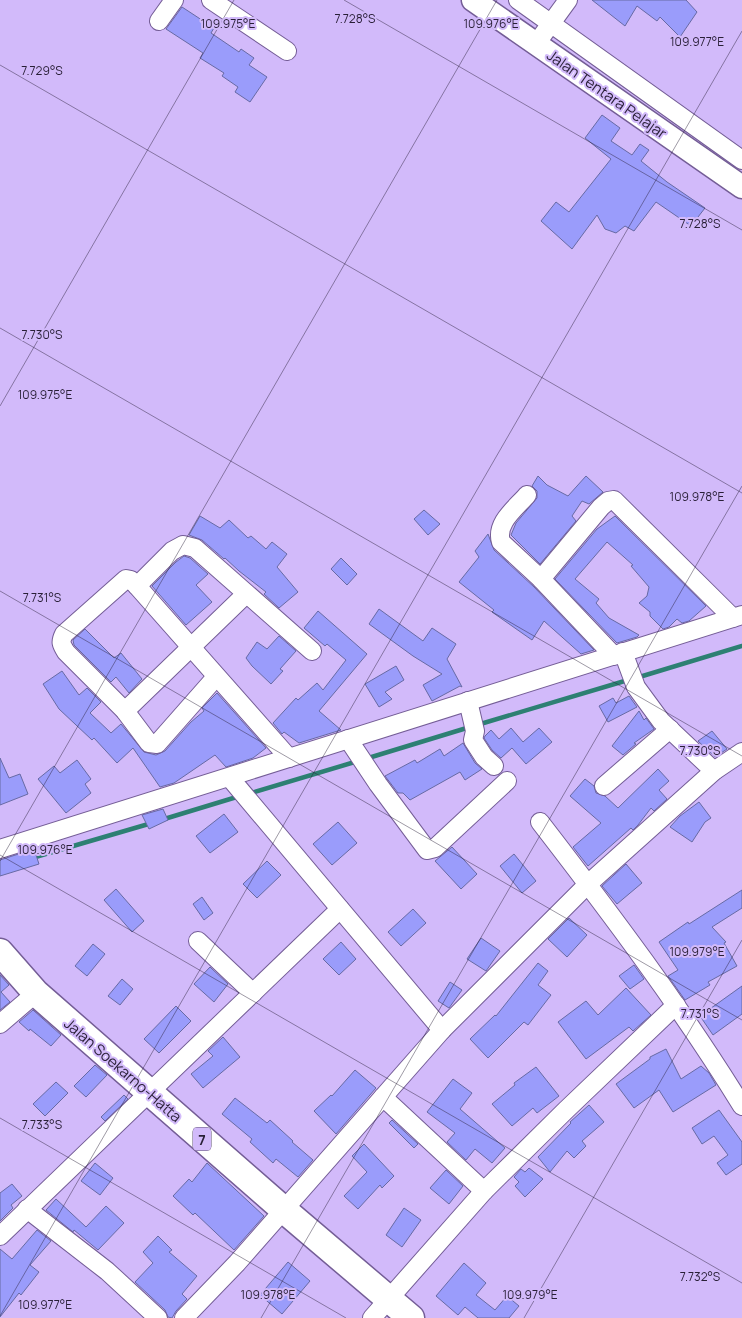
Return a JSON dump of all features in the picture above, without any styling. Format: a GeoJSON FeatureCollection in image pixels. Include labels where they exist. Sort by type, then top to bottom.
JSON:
{"type":"FeatureCollection","features":[{"type":"Feature","properties":{"kind":"highway","name":"Jalan Soekarno-Hatta"},"geometry":{"type":"LineString","coordinates":[[0,952],[36,993],[284,1210],[380,1309],[412,1318]]}},
{"type":"Feature","properties":{"kind":"main road","name":"Jalan Tentara Pelajar"},"geometry":{"type":"LineString","coordinates":[[473,0],[742,187]]}},
{"type":"Feature","properties":{"kind":"street"},"geometry":{"type":"LineString","coordinates":[[159,21],[174,0]]}},
{"type":"Feature","properties":{"kind":"street"},"geometry":{"type":"LineString","coordinates":[[211,0],[287,50]]}},
{"type":"Feature","properties":{"kind":"street"},"geometry":{"type":"LineString","coordinates":[[518,0],[742,160]]}},
{"type":"Feature","properties":{"kind":"street"},"geometry":{"type":"LineString","coordinates":[[536,44],[568,0]]}},
{"type":"Feature","properties":{"kind":"street"},"geometry":{"type":"LineString","coordinates":[[527,495],[504,521],[499,535],[501,542],[618,654],[661,721],[714,771]]}},
{"type":"Feature","properties":{"kind":"street"},"geometry":{"type":"LineString","coordinates":[[0,849],[230,778],[348,739],[470,707],[618,654],[737,617],[614,500],[608,501],[601,507],[541,579]]}},
{"type":"Feature","properties":{"kind":"street"},"geometry":{"type":"LineString","coordinates":[[137,586],[172,551],[183,545],[195,548],[312,651]]}},
{"type":"Feature","properties":{"kind":"street"},"geometry":{"type":"LineString","coordinates":[[216,677],[155,744],[149,742],[125,711],[66,652],[61,644],[61,640],[64,634],[126,580],[131,580],[289,758]]}},
{"type":"Feature","properties":{"kind":"street"},"geometry":{"type":"LineString","coordinates":[[125,711],[246,594]]}},
{"type":"Feature","properties":{"kind":"street"},"geometry":{"type":"LineString","coordinates":[[470,707],[475,731],[473,740],[484,757],[494,766]]}},
{"type":"Feature","properties":{"kind":"street"},"geometry":{"type":"LineString","coordinates":[[604,786],[670,729]]}},
{"type":"Feature","properties":{"kind":"street"},"geometry":{"type":"LineString","coordinates":[[348,739],[378,784],[427,850],[435,848],[507,781]]}},
{"type":"Feature","properties":{"kind":"street"},"geometry":{"type":"LineString","coordinates":[[184,1318],[237,1263],[442,1030],[588,884],[714,771],[742,752]]}},
{"type":"Feature","properties":{"kind":"street"},"geometry":{"type":"LineString","coordinates":[[230,778],[442,1030]]}},
{"type":"Feature","properties":{"kind":"street"},"geometry":{"type":"LineString","coordinates":[[540,822],[588,884],[676,1006],[742,1106]]}},
{"type":"Feature","properties":{"kind":"street"},"geometry":{"type":"LineString","coordinates":[[1,1233],[340,908]]}},
{"type":"Feature","properties":{"kind":"street"},"geometry":{"type":"LineString","coordinates":[[198,941],[253,993]]}},
{"type":"Feature","properties":{"kind":"street"},"geometry":{"type":"LineString","coordinates":[[0,1024],[36,993]]}},
{"type":"Feature","properties":{"kind":"street"},"geometry":{"type":"LineString","coordinates":[[380,1309],[484,1191],[676,1006]]}},
{"type":"Feature","properties":{"kind":"street"},"geometry":{"type":"LineString","coordinates":[[383,1097],[484,1191]]}},
{"type":"Feature","properties":{"kind":"street"},"geometry":{"type":"LineString","coordinates":[[27,1209],[107,1271],[158,1318]]}},
{"type":"Feature","properties":{"kind":"building"},"geometry":{"type":"Polygon","coordinates":[[[592,0],[686,0],[697,12],[680,37],[660,17],[657,21],[637,6],[625,26],[592,0]]]}},
{"type":"Feature","properties":{"kind":"building"},"geometry":{"type":"Polygon","coordinates":[[[182,7],[214,28],[211,33],[239,52],[241,49],[254,58],[249,65],[267,77],[250,102],[235,92],[238,87],[222,76],[224,73],[200,58],[203,53],[166,29],[182,7]]]}},
{"type":"Feature","properties":{"kind":"building"},"geometry":{"type":"Polygon","coordinates":[[[602,115],[620,128],[611,141],[632,155],[640,144],[649,150],[641,161],[667,182],[705,208],[691,226],[656,202],[634,231],[625,226],[616,233],[605,229],[597,215],[572,249],[541,221],[556,202],[569,212],[611,159],[585,138],[602,115]]]}},
{"type":"Feature","properties":{"kind":"building"},"geometry":{"type":"Polygon","coordinates":[[[538,476],[547,485],[568,496],[586,476],[603,492],[589,504],[582,501],[572,516],[576,521],[540,564],[511,535],[516,523],[537,498],[537,491],[532,486],[538,476]]]}},
{"type":"Feature","properties":{"kind":"building"},"geometry":{"type":"Polygon","coordinates":[[[424,510],[440,524],[428,535],[414,519],[424,510]]]}},
{"type":"Feature","properties":{"kind":"building"},"geometry":{"type":"Polygon","coordinates":[[[200,516],[220,528],[229,520],[248,538],[251,536],[266,549],[272,542],[287,554],[277,567],[298,592],[279,608],[264,594],[266,592],[225,558],[202,540],[189,535],[200,516]]]}},
{"type":"Feature","properties":{"kind":"building"},"geometry":{"type":"Polygon","coordinates":[[[615,516],[706,606],[689,621],[682,623],[677,619],[669,627],[663,629],[650,616],[650,612],[639,603],[647,596],[649,587],[631,566],[633,565],[607,542],[575,579],[599,599],[596,603],[609,618],[639,635],[637,637],[617,643],[555,579],[597,529],[615,516]]]}},
{"type":"Feature","properties":{"kind":"building"},"geometry":{"type":"Polygon","coordinates":[[[488,534],[494,550],[534,587],[594,650],[581,654],[544,621],[532,640],[492,612],[494,610],[459,582],[479,557],[475,551],[488,534]]]}},
{"type":"Feature","properties":{"kind":"building"},"geometry":{"type":"Polygon","coordinates":[[[184,556],[190,558],[208,574],[196,585],[212,602],[186,625],[152,586],[184,556]]]}},
{"type":"Feature","properties":{"kind":"building"},"geometry":{"type":"Polygon","coordinates":[[[341,558],[357,574],[347,585],[331,569],[341,558]]]}},
{"type":"Feature","properties":{"kind":"building"},"geometry":{"type":"Polygon","coordinates":[[[379,609],[423,641],[432,628],[456,644],[447,659],[462,687],[460,686],[432,701],[423,685],[442,674],[413,656],[369,624],[379,609]]]}},
{"type":"Feature","properties":{"kind":"building"},"geometry":{"type":"Polygon","coordinates":[[[318,611],[367,654],[319,711],[341,730],[299,743],[284,732],[282,734],[273,723],[296,698],[298,700],[317,683],[323,690],[346,660],[327,644],[325,646],[304,628],[318,611]]]}},
{"type":"Feature","properties":{"kind":"building"},"geometry":{"type":"Polygon","coordinates":[[[85,629],[114,658],[121,653],[142,679],[129,693],[116,677],[111,682],[74,645],[73,640],[85,629]]]}},
{"type":"Feature","properties":{"kind":"building"},"geometry":{"type":"Polygon","coordinates":[[[279,636],[296,651],[280,669],[283,671],[271,684],[246,658],[257,642],[267,649],[279,636]]]}},
{"type":"Feature","properties":{"kind":"building"},"geometry":{"type":"Polygon","coordinates":[[[396,666],[404,680],[385,692],[392,699],[379,707],[365,684],[396,666]]]}},
{"type":"Feature","properties":{"kind":"building"},"geometry":{"type":"Polygon","coordinates":[[[62,671],[79,695],[87,688],[101,702],[90,713],[111,733],[121,724],[144,752],[156,755],[165,751],[191,722],[204,711],[202,708],[217,693],[266,748],[253,758],[226,767],[215,755],[174,783],[160,787],[133,748],[117,763],[94,738],[92,740],[59,709],[43,684],[62,671]]]}},
{"type":"Feature","properties":{"kind":"building"},"geometry":{"type":"Polygon","coordinates":[[[629,696],[637,707],[608,722],[599,706],[613,698],[616,703],[629,696]]]}},
{"type":"Feature","properties":{"kind":"building"},"geometry":{"type":"Polygon","coordinates":[[[639,711],[644,720],[646,718],[654,729],[634,743],[636,744],[623,755],[612,746],[639,711]]]}},
{"type":"Feature","properties":{"kind":"building"},"geometry":{"type":"Polygon","coordinates":[[[511,728],[523,742],[539,728],[552,742],[526,764],[512,748],[501,758],[492,750],[484,738],[491,730],[499,739],[511,728]]]}},
{"type":"Feature","properties":{"kind":"building"},"geometry":{"type":"Polygon","coordinates":[[[712,731],[727,749],[715,757],[698,741],[712,731]]]}},
{"type":"Feature","properties":{"kind":"building"},"geometry":{"type":"Polygon","coordinates":[[[463,743],[475,763],[482,769],[465,780],[460,772],[410,800],[403,793],[398,793],[385,776],[415,760],[417,763],[440,749],[444,756],[463,743]]]}},
{"type":"Feature","properties":{"kind":"building"},"geometry":{"type":"Polygon","coordinates":[[[0,758],[9,778],[20,774],[28,794],[0,805],[0,758]]]}},
{"type":"Feature","properties":{"kind":"building"},"geometry":{"type":"Polygon","coordinates":[[[77,760],[91,779],[85,784],[91,793],[66,813],[38,779],[54,766],[60,773],[77,760]]]}},
{"type":"Feature","properties":{"kind":"building"},"geometry":{"type":"Polygon","coordinates":[[[658,769],[669,781],[659,790],[667,799],[654,811],[651,808],[633,830],[631,828],[588,866],[573,847],[601,823],[570,796],[585,779],[594,786],[596,793],[605,796],[618,808],[658,769]]]}},
{"type":"Feature","properties":{"kind":"building"},"geometry":{"type":"Polygon","coordinates":[[[699,802],[711,818],[705,822],[692,842],[670,827],[680,816],[699,802]]]}},
{"type":"Feature","properties":{"kind":"building"},"geometry":{"type":"Polygon","coordinates":[[[163,809],[168,820],[149,829],[142,815],[163,809]]]}},
{"type":"Feature","properties":{"kind":"building"},"geometry":{"type":"Polygon","coordinates":[[[224,814],[238,832],[210,853],[196,836],[224,814]]]}},
{"type":"Feature","properties":{"kind":"building"},"geometry":{"type":"Polygon","coordinates":[[[338,822],[357,843],[332,865],[313,844],[338,822]]]}},
{"type":"Feature","properties":{"kind":"building"},"geometry":{"type":"Polygon","coordinates":[[[452,847],[477,874],[461,889],[435,861],[452,847]]]}},
{"type":"Feature","properties":{"kind":"building"},"geometry":{"type":"Polygon","coordinates":[[[34,849],[39,864],[0,876],[0,860],[34,849]]]}},
{"type":"Feature","properties":{"kind":"building"},"geometry":{"type":"Polygon","coordinates":[[[514,854],[536,881],[522,893],[500,866],[514,854]]]}},
{"type":"Feature","properties":{"kind":"building"},"geometry":{"type":"Polygon","coordinates":[[[267,861],[281,875],[257,898],[243,884],[267,861]]]}},
{"type":"Feature","properties":{"kind":"building"},"geometry":{"type":"Polygon","coordinates":[[[626,864],[642,883],[617,904],[602,886],[626,864]]]}},
{"type":"Feature","properties":{"kind":"building"},"geometry":{"type":"Polygon","coordinates":[[[116,889],[144,921],[132,932],[104,900],[116,889]]]}},
{"type":"Feature","properties":{"kind":"building"},"geometry":{"type":"Polygon","coordinates":[[[742,890],[742,908],[712,927],[726,942],[724,943],[737,966],[708,982],[710,985],[685,1000],[668,976],[678,970],[659,942],[688,922],[689,924],[742,890]]]}},
{"type":"Feature","properties":{"kind":"building"},"geometry":{"type":"Polygon","coordinates":[[[202,897],[213,913],[204,920],[193,904],[202,897]]]}},
{"type":"Feature","properties":{"kind":"building"},"geometry":{"type":"Polygon","coordinates":[[[413,909],[426,923],[401,946],[388,932],[413,909]]]}},
{"type":"Feature","properties":{"kind":"building"},"geometry":{"type":"Polygon","coordinates":[[[569,918],[587,935],[567,957],[548,939],[569,918]]]}},
{"type":"Feature","properties":{"kind":"building"},"geometry":{"type":"Polygon","coordinates":[[[481,938],[500,951],[486,971],[467,959],[481,938]]]}},
{"type":"Feature","properties":{"kind":"building"},"geometry":{"type":"Polygon","coordinates":[[[341,942],[356,959],[339,975],[323,959],[341,942]]]}},
{"type":"Feature","properties":{"kind":"building"},"geometry":{"type":"Polygon","coordinates":[[[93,944],[105,954],[87,976],[75,966],[93,944]]]}},
{"type":"Feature","properties":{"kind":"building"},"geometry":{"type":"Polygon","coordinates":[[[538,963],[548,971],[538,985],[551,995],[528,1025],[524,1022],[488,1058],[470,1039],[496,1016],[538,963]]]}},
{"type":"Feature","properties":{"kind":"building"},"geometry":{"type":"Polygon","coordinates":[[[634,965],[644,979],[630,989],[619,976],[634,965]]]}},
{"type":"Feature","properties":{"kind":"building"},"geometry":{"type":"Polygon","coordinates":[[[210,967],[228,984],[214,1002],[194,984],[210,967]]]}},
{"type":"Feature","properties":{"kind":"building"},"geometry":{"type":"Polygon","coordinates":[[[0,975],[9,985],[1,992],[10,1002],[0,1010],[0,975]]]}},
{"type":"Feature","properties":{"kind":"building"},"geometry":{"type":"Polygon","coordinates":[[[122,979],[133,989],[120,1005],[108,996],[122,979]]]}},
{"type":"Feature","properties":{"kind":"building"},"geometry":{"type":"Polygon","coordinates":[[[450,982],[462,990],[449,1008],[438,1001],[450,982]]]}},
{"type":"Feature","properties":{"kind":"building"},"geometry":{"type":"Polygon","coordinates":[[[742,986],[742,1014],[713,1035],[700,1016],[742,986]]]}},
{"type":"Feature","properties":{"kind":"building"},"geometry":{"type":"Polygon","coordinates":[[[626,988],[651,1015],[633,1031],[629,1027],[586,1059],[558,1022],[586,1001],[598,1015],[626,988]]]}},
{"type":"Feature","properties":{"kind":"building"},"geometry":{"type":"Polygon","coordinates":[[[176,1006],[191,1021],[159,1053],[144,1039],[176,1006]]]}},
{"type":"Feature","properties":{"kind":"building"},"geometry":{"type":"Polygon","coordinates":[[[33,1010],[61,1035],[51,1046],[19,1022],[33,1010]]]}},
{"type":"Feature","properties":{"kind":"building"},"geometry":{"type":"Polygon","coordinates":[[[223,1037],[240,1057],[203,1088],[191,1074],[213,1056],[208,1051],[223,1037]]]}},
{"type":"Feature","properties":{"kind":"building"},"geometry":{"type":"Polygon","coordinates":[[[666,1049],[681,1079],[701,1066],[709,1073],[716,1085],[673,1112],[659,1090],[634,1108],[616,1084],[650,1059],[650,1057],[666,1049]]]}},
{"type":"Feature","properties":{"kind":"building"},"geometry":{"type":"Polygon","coordinates":[[[95,1065],[107,1075],[86,1097],[74,1086],[95,1065]]]}},
{"type":"Feature","properties":{"kind":"building"},"geometry":{"type":"Polygon","coordinates":[[[536,1067],[559,1096],[537,1113],[533,1108],[512,1126],[492,1104],[515,1085],[514,1083],[536,1067]]]}},
{"type":"Feature","properties":{"kind":"building"},"geometry":{"type":"Polygon","coordinates":[[[355,1070],[376,1088],[336,1134],[314,1111],[332,1096],[355,1070]]]}},
{"type":"Feature","properties":{"kind":"building"},"geometry":{"type":"Polygon","coordinates":[[[453,1079],[472,1093],[460,1109],[505,1148],[492,1163],[475,1149],[466,1160],[447,1142],[455,1133],[427,1112],[453,1079]]]}},
{"type":"Feature","properties":{"kind":"building"},"geometry":{"type":"Polygon","coordinates":[[[56,1082],[68,1093],[45,1116],[33,1104],[56,1082]]]}},
{"type":"Feature","properties":{"kind":"building"},"geometry":{"type":"Polygon","coordinates":[[[124,1095],[128,1099],[105,1121],[101,1117],[124,1095]]]}},
{"type":"Feature","properties":{"kind":"building"},"geometry":{"type":"Polygon","coordinates":[[[235,1098],[267,1123],[270,1120],[313,1160],[298,1177],[276,1159],[273,1163],[250,1142],[252,1139],[222,1114],[235,1098]]]}},
{"type":"Feature","properties":{"kind":"building"},"geometry":{"type":"Polygon","coordinates":[[[589,1105],[604,1122],[582,1141],[586,1146],[574,1158],[567,1151],[550,1172],[538,1157],[570,1122],[589,1105]]]}},
{"type":"Feature","properties":{"kind":"building"},"geometry":{"type":"Polygon","coordinates":[[[719,1110],[742,1142],[742,1164],[726,1175],[717,1163],[728,1155],[714,1136],[702,1144],[692,1128],[719,1110]]]}},
{"type":"Feature","properties":{"kind":"building"},"geometry":{"type":"Polygon","coordinates":[[[392,1120],[418,1144],[414,1148],[389,1123],[392,1120]]]}},
{"type":"Feature","properties":{"kind":"building"},"geometry":{"type":"Polygon","coordinates":[[[364,1144],[394,1176],[382,1188],[380,1185],[358,1209],[344,1196],[367,1172],[352,1156],[364,1144]]]}},
{"type":"Feature","properties":{"kind":"building"},"geometry":{"type":"Polygon","coordinates":[[[95,1163],[113,1178],[100,1195],[81,1181],[95,1163]]]}},
{"type":"Feature","properties":{"kind":"building"},"geometry":{"type":"Polygon","coordinates":[[[207,1163],[264,1216],[234,1250],[195,1213],[193,1215],[173,1196],[189,1179],[192,1182],[207,1163]]]}},
{"type":"Feature","properties":{"kind":"building"},"geometry":{"type":"Polygon","coordinates":[[[529,1168],[543,1179],[525,1197],[515,1186],[519,1182],[514,1177],[521,1169],[525,1172],[529,1168]]]}},
{"type":"Feature","properties":{"kind":"building"},"geometry":{"type":"Polygon","coordinates":[[[446,1170],[463,1186],[449,1204],[430,1188],[446,1170]]]}},
{"type":"Feature","properties":{"kind":"building"},"geometry":{"type":"Polygon","coordinates":[[[12,1184],[22,1196],[11,1205],[13,1208],[0,1221],[0,1193],[12,1184]]]}},
{"type":"Feature","properties":{"kind":"building"},"geometry":{"type":"Polygon","coordinates":[[[56,1199],[86,1227],[106,1206],[124,1223],[98,1250],[46,1210],[56,1199]]]}},
{"type":"Feature","properties":{"kind":"building"},"geometry":{"type":"Polygon","coordinates":[[[404,1208],[421,1220],[402,1247],[386,1235],[404,1208]]]}},
{"type":"Feature","properties":{"kind":"building"},"geometry":{"type":"Polygon","coordinates":[[[37,1230],[51,1241],[30,1265],[39,1272],[0,1317],[0,1249],[12,1259],[37,1230]]]}},
{"type":"Feature","properties":{"kind":"building"},"geometry":{"type":"Polygon","coordinates":[[[158,1236],[172,1250],[169,1252],[197,1276],[182,1294],[187,1299],[172,1318],[168,1317],[165,1310],[135,1282],[153,1263],[143,1252],[158,1236]]]}},
{"type":"Feature","properties":{"kind":"building"},"geometry":{"type":"Polygon","coordinates":[[[288,1262],[310,1281],[282,1314],[260,1295],[288,1262]]]}},
{"type":"Feature","properties":{"kind":"building"},"geometry":{"type":"Polygon","coordinates":[[[464,1263],[486,1283],[476,1295],[495,1310],[507,1296],[519,1306],[509,1318],[478,1318],[465,1307],[458,1315],[436,1296],[464,1263]]]}},
{"type":"Feature","properties":{"kind":"waterway"},"geometry":{"type":"LineString","coordinates":[[636,678],[742,646]]}},
{"type":"Feature","properties":{"kind":"waterway"},"geometry":{"type":"LineString","coordinates":[[477,725],[628,680]]}},
{"type":"Feature","properties":{"kind":"waterway"},"geometry":{"type":"LineString","coordinates":[[365,759],[470,727]]}},
{"type":"Feature","properties":{"kind":"waterway"},"geometry":{"type":"LineString","coordinates":[[248,794],[358,761]]}},
{"type":"Feature","properties":{"kind":"waterway"},"geometry":{"type":"LineString","coordinates":[[161,820],[240,796]]}},
{"type":"Feature","properties":{"kind":"waterway"},"geometry":{"type":"LineString","coordinates":[[32,858],[152,823]]}}]}
